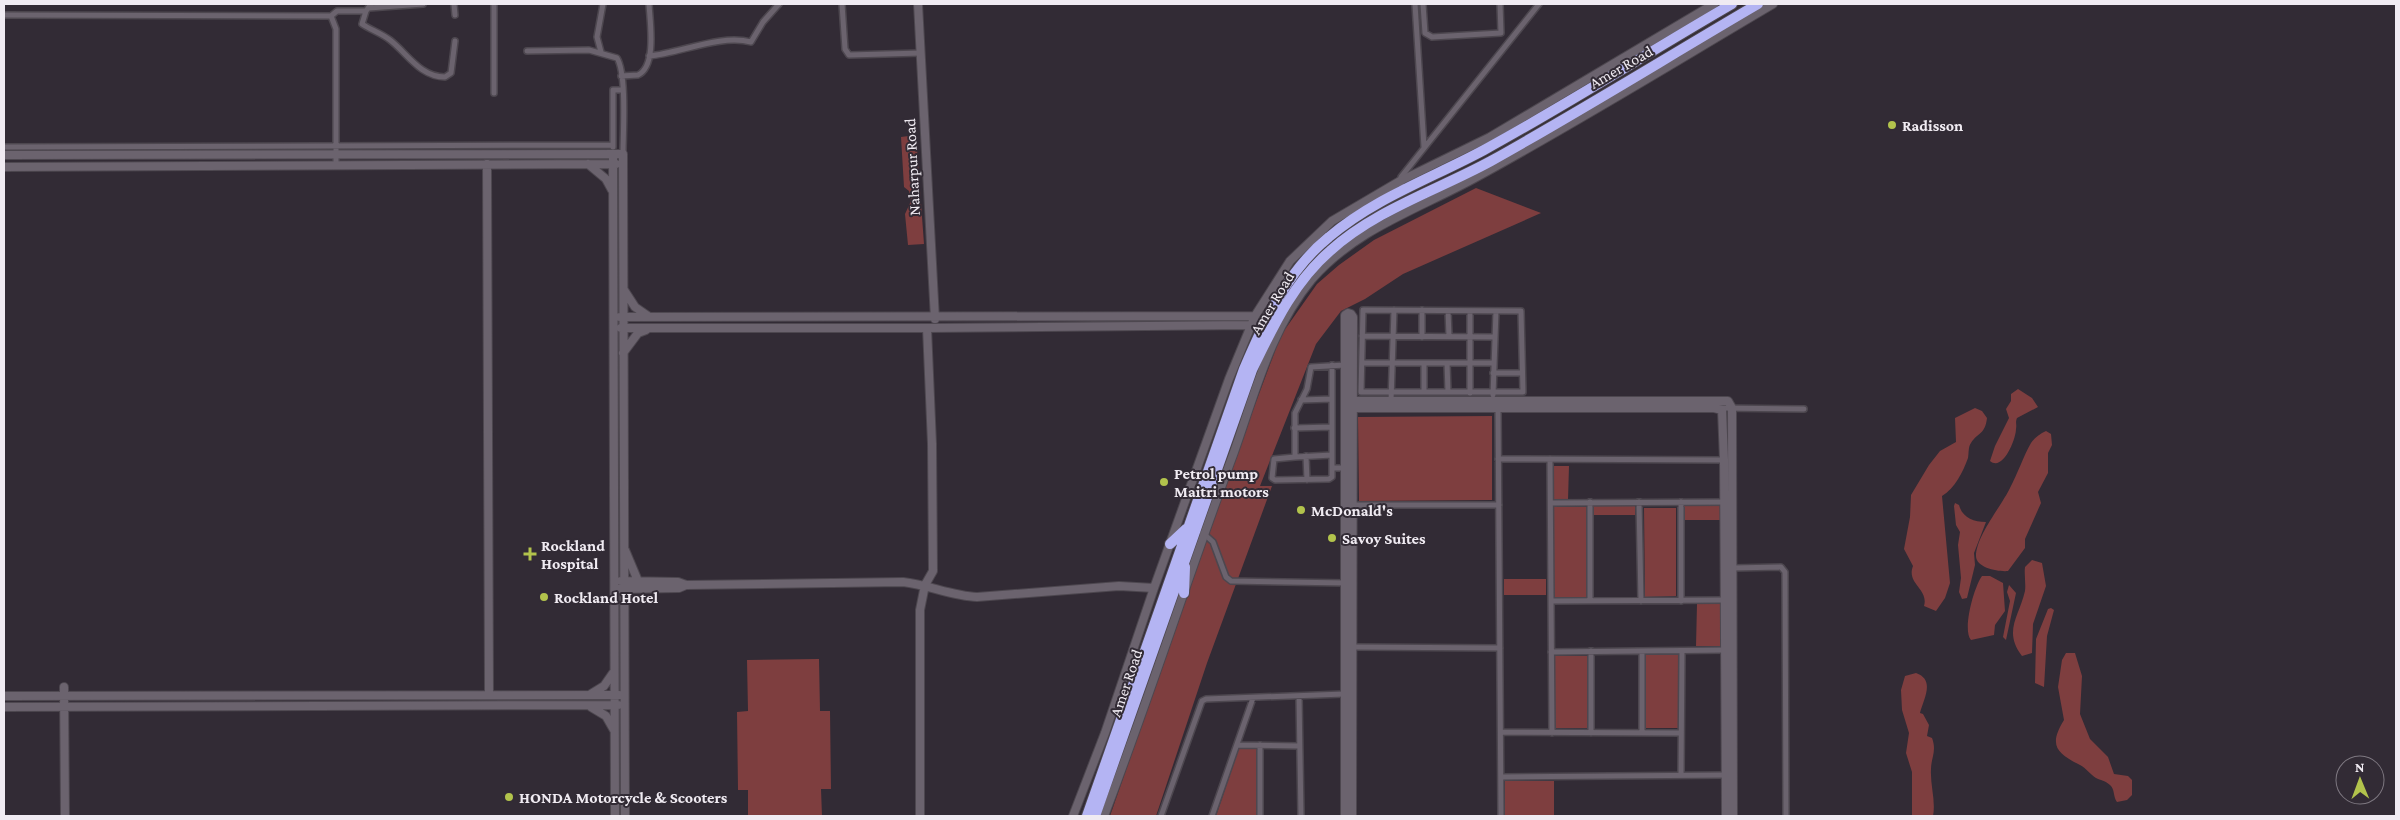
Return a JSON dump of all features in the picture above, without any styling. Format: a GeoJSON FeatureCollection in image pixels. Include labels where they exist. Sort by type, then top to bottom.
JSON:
{"type":"FeatureCollection","features":[{"type":"Feature","properties":{"kind":"highway","name":"Amer Road"},"geometry":{"type":"LineString","coordinates":[[1087,816],[1244,369],[1269,313],[1286,285],[1302,264],[1328,237],[1401,185],[1484,150],[1544,110],[1666,38],[1732,4]]}},
{"type":"Feature","properties":{"kind":"highway","name":"Amer Road"},"geometry":{"type":"LineString","coordinates":[[1095,816],[1252,370],[1276,320],[1297,287],[1330,250],[1362,226],[1458,182],[1491,160],[1758,4]]}},
{"type":"Feature","properties":{"kind":"highway"},"geometry":{"type":"LineString","coordinates":[[1170,544],[1188,527]]}},
{"type":"Feature","properties":{"kind":"highway"},"geometry":{"type":"LineString","coordinates":[[1184,593],[1186,556]]}},
{"type":"Feature","properties":{"kind":"street"},"geometry":{"type":"LineString","coordinates":[[331,16],[337,11],[423,4]]}},
{"type":"Feature","properties":{"kind":"street"},"geometry":{"type":"LineString","coordinates":[[454,4],[455,15]]}},
{"type":"Feature","properties":{"kind":"street"},"geometry":{"type":"LineString","coordinates":[[494,4],[494,93]]}},
{"type":"Feature","properties":{"kind":"street"},"geometry":{"type":"LineString","coordinates":[[601,52],[597,37],[603,4]]}},
{"type":"Feature","properties":{"kind":"street"},"geometry":{"type":"LineString","coordinates":[[621,76],[642,74],[649,56],[649,4]]}},
{"type":"Feature","properties":{"kind":"street"},"geometry":{"type":"LineString","coordinates":[[649,56],[672,54],[708,43],[751,42],[763,22],[779,4]]}},
{"type":"Feature","properties":{"kind":"street"},"geometry":{"type":"LineString","coordinates":[[842,4],[846,53],[859,56],[920,53]]}},
{"type":"Feature","properties":{"kind":"street","name":"Naharpur Road"},"geometry":{"type":"LineString","coordinates":[[918,4],[936,328]]}},
{"type":"Feature","properties":{"kind":"street"},"geometry":{"type":"LineString","coordinates":[[1415,4],[1424,147]]}},
{"type":"Feature","properties":{"kind":"street"},"geometry":{"type":"LineString","coordinates":[[1423,4],[1425,33],[1432,37],[1501,33],[1500,4]]}},
{"type":"Feature","properties":{"kind":"street"},"geometry":{"type":"LineString","coordinates":[[1073,816],[1105,733],[1170,544],[1255,316],[1274,284],[1309,240],[1332,221],[1401,185],[1424,147],[1534,6],[1539,4]]}},
{"type":"Feature","properties":{"kind":"street"},"geometry":{"type":"LineString","coordinates":[[1666,38],[1714,4]]}},
{"type":"Feature","properties":{"kind":"street"},"geometry":{"type":"LineString","coordinates":[[1104,816],[1184,593],[1203,533],[1274,342],[1304,290],[1324,267],[1354,241],[1376,227],[1589,113],[1773,4]]}},
{"type":"Feature","properties":{"kind":"street"},"geometry":{"type":"LineString","coordinates":[[369,7],[362,24],[391,40],[416,65],[432,76],[444,77],[451,72],[455,41]]}},
{"type":"Feature","properties":{"kind":"street"},"geometry":{"type":"LineString","coordinates":[[4,15],[323,14],[331,16]]}},
{"type":"Feature","properties":{"kind":"street"},"geometry":{"type":"LineString","coordinates":[[331,16],[336,29],[336,166]]}},
{"type":"Feature","properties":{"kind":"street"},"geometry":{"type":"LineString","coordinates":[[527,51],[578,50],[601,52],[617,58],[621,76],[623,154],[625,816]]}},
{"type":"Feature","properties":{"kind":"street"},"geometry":{"type":"LineString","coordinates":[[615,816],[612,90],[622,90]]}},
{"type":"Feature","properties":{"kind":"street"},"geometry":{"type":"LineString","coordinates":[[4,147],[613,150],[623,154]]}},
{"type":"Feature","properties":{"kind":"street"},"geometry":{"type":"LineString","coordinates":[[4,155],[336,150]]}},
{"type":"Feature","properties":{"kind":"street"},"geometry":{"type":"LineString","coordinates":[[488,164],[489,695]]}},
{"type":"Feature","properties":{"kind":"street"},"geometry":{"type":"LineString","coordinates":[[587,164],[606,179],[613,192]]}},
{"type":"Feature","properties":{"kind":"street"},"geometry":{"type":"LineString","coordinates":[[4,168],[623,164]]}},
{"type":"Feature","properties":{"kind":"street"},"geometry":{"type":"LineString","coordinates":[[623,289],[635,307],[650,317]]}},
{"type":"Feature","properties":{"kind":"street"},"geometry":{"type":"LineString","coordinates":[[1363,310],[1422,310],[1518,310],[1522,313],[1522,393],[1495,401],[1470,393],[1361,392],[1363,310]]}},
{"type":"Feature","properties":{"kind":"street"},"geometry":{"type":"LineString","coordinates":[[1391,401],[1394,310]]}},
{"type":"Feature","properties":{"kind":"street"},"geometry":{"type":"LineString","coordinates":[[1422,310],[1422,337]]}},
{"type":"Feature","properties":{"kind":"street"},"geometry":{"type":"LineString","coordinates":[[1448,311],[1448,336]]}},
{"type":"Feature","properties":{"kind":"street"},"geometry":{"type":"LineString","coordinates":[[1470,311],[1470,393]]}},
{"type":"Feature","properties":{"kind":"street"},"geometry":{"type":"LineString","coordinates":[[1496,311],[1494,373],[1498,459],[1502,816]]}},
{"type":"Feature","properties":{"kind":"street"},"geometry":{"type":"LineString","coordinates":[[1345,816],[1344,694],[1349,583],[1349,506],[1348,405],[1345,365],[1345,315],[1348,313],[1353,317],[1348,405],[1345,468],[1349,506]]}},
{"type":"Feature","properties":{"kind":"street"},"geometry":{"type":"LineString","coordinates":[[613,317],[1255,316]]}},
{"type":"Feature","properties":{"kind":"street"},"geometry":{"type":"LineString","coordinates":[[613,329],[1251,325]]}},
{"type":"Feature","properties":{"kind":"street"},"geometry":{"type":"LineString","coordinates":[[920,816],[920,610],[925,585],[932,571],[932,444],[927,328]]}},
{"type":"Feature","properties":{"kind":"street"},"geometry":{"type":"LineString","coordinates":[[623,353],[638,333],[651,329]]}},
{"type":"Feature","properties":{"kind":"street"},"geometry":{"type":"LineString","coordinates":[[1362,336],[1495,337]]}},
{"type":"Feature","properties":{"kind":"street"},"geometry":{"type":"LineString","coordinates":[[1362,363],[1494,363]]}},
{"type":"Feature","properties":{"kind":"street"},"geometry":{"type":"LineString","coordinates":[[1424,363],[1424,392]]}},
{"type":"Feature","properties":{"kind":"street"},"geometry":{"type":"LineString","coordinates":[[1447,363],[1448,392]]}},
{"type":"Feature","properties":{"kind":"street"},"geometry":{"type":"LineString","coordinates":[[1332,365],[1332,400],[1332,427],[1332,455],[1332,477],[1329,479],[1307,480],[1273,479],[1274,459],[1332,455]]}},
{"type":"Feature","properties":{"kind":"street"},"geometry":{"type":"LineString","coordinates":[[1295,457],[1295,413],[1307,388],[1311,367],[1345,365]]}},
{"type":"Feature","properties":{"kind":"street"},"geometry":{"type":"LineString","coordinates":[[1494,373],[1522,373]]}},
{"type":"Feature","properties":{"kind":"street"},"geometry":{"type":"LineString","coordinates":[[1301,400],[1332,400]]}},
{"type":"Feature","properties":{"kind":"street"},"geometry":{"type":"LineString","coordinates":[[1348,405],[1391,401],[1724,400],[1732,408],[1725,600],[1729,650],[1733,816]]}},
{"type":"Feature","properties":{"kind":"street"},"geometry":{"type":"LineString","coordinates":[[1348,405],[1495,401],[1804,409]]}},
{"type":"Feature","properties":{"kind":"street"},"geometry":{"type":"LineString","coordinates":[[1720,408],[1723,413],[1724,460],[1733,568],[1729,650],[1726,816]]}},
{"type":"Feature","properties":{"kind":"street"},"geometry":{"type":"LineString","coordinates":[[1294,428],[1332,427]]}},
{"type":"Feature","properties":{"kind":"street"},"geometry":{"type":"LineString","coordinates":[[1306,456],[1307,480]]}},
{"type":"Feature","properties":{"kind":"street"},"geometry":{"type":"LineString","coordinates":[[1498,459],[1724,460]]}},
{"type":"Feature","properties":{"kind":"street"},"geometry":{"type":"LineString","coordinates":[[1550,459],[1552,732]]}},
{"type":"Feature","properties":{"kind":"street"},"geometry":{"type":"LineString","coordinates":[[1332,468],[1345,468]]}},
{"type":"Feature","properties":{"kind":"street"},"geometry":{"type":"LineString","coordinates":[[1590,502],[1590,601]]}},
{"type":"Feature","properties":{"kind":"street"},"geometry":{"type":"LineString","coordinates":[[1639,502],[1641,601]]}},
{"type":"Feature","properties":{"kind":"street"},"geometry":{"type":"LineString","coordinates":[[1681,502],[1681,601]]}},
{"type":"Feature","properties":{"kind":"street"},"geometry":{"type":"LineString","coordinates":[[1551,503],[1728,502]]}},
{"type":"Feature","properties":{"kind":"street"},"geometry":{"type":"LineString","coordinates":[[1349,506],[1498,505]]}},
{"type":"Feature","properties":{"kind":"street"},"geometry":{"type":"LineString","coordinates":[[1203,533],[1213,542],[1226,577],[1232,581],[1349,583]]}},
{"type":"Feature","properties":{"kind":"street"},"geometry":{"type":"LineString","coordinates":[[624,546],[638,581]]}},
{"type":"Feature","properties":{"kind":"street"},"geometry":{"type":"LineString","coordinates":[[1733,568],[1781,568],[1785,572],[1786,816]]}},
{"type":"Feature","properties":{"kind":"street"},"geometry":{"type":"LineString","coordinates":[[624,585],[638,581],[678,582],[686,585],[903,582],[925,585],[959,596],[978,597],[1119,586],[1154,588]]}},
{"type":"Feature","properties":{"kind":"street"},"geometry":{"type":"LineString","coordinates":[[1349,583],[1353,647],[1352,816]]}},
{"type":"Feature","properties":{"kind":"street"},"geometry":{"type":"LineString","coordinates":[[614,585],[679,588],[686,585]]}},
{"type":"Feature","properties":{"kind":"street"},"geometry":{"type":"LineString","coordinates":[[1551,601],[1725,600]]}},
{"type":"Feature","properties":{"kind":"street"},"geometry":{"type":"LineString","coordinates":[[1353,647],[1500,648]]}},
{"type":"Feature","properties":{"kind":"street"},"geometry":{"type":"LineString","coordinates":[[1681,775],[1682,650]]}},
{"type":"Feature","properties":{"kind":"street"},"geometry":{"type":"LineString","coordinates":[[1552,652],[1729,650]]}},
{"type":"Feature","properties":{"kind":"street"},"geometry":{"type":"LineString","coordinates":[[1591,651],[1591,733]]}},
{"type":"Feature","properties":{"kind":"street"},"geometry":{"type":"LineString","coordinates":[[1642,651],[1642,733]]}},
{"type":"Feature","properties":{"kind":"street"},"geometry":{"type":"LineString","coordinates":[[589,695],[609,681],[614,668]]}},
{"type":"Feature","properties":{"kind":"street"},"geometry":{"type":"LineString","coordinates":[[64,687],[65,816]]}},
{"type":"Feature","properties":{"kind":"street"},"geometry":{"type":"LineString","coordinates":[[1161,816],[1202,701],[1206,699],[1344,694]]}},
{"type":"Feature","properties":{"kind":"street"},"geometry":{"type":"LineString","coordinates":[[4,696],[625,695]]}},
{"type":"Feature","properties":{"kind":"street"},"geometry":{"type":"LineString","coordinates":[[1299,696],[1301,816]]}},
{"type":"Feature","properties":{"kind":"street"},"geometry":{"type":"LineString","coordinates":[[1212,816],[1254,698]]}},
{"type":"Feature","properties":{"kind":"street"},"geometry":{"type":"LineString","coordinates":[[4,707],[625,705]]}},
{"type":"Feature","properties":{"kind":"street"},"geometry":{"type":"LineString","coordinates":[[588,706],[606,716],[614,732]]}},
{"type":"Feature","properties":{"kind":"street"},"geometry":{"type":"LineString","coordinates":[[1501,732],[1681,733]]}},
{"type":"Feature","properties":{"kind":"street"},"geometry":{"type":"LineString","coordinates":[[1238,745],[1299,746]]}},
{"type":"Feature","properties":{"kind":"street"},"geometry":{"type":"LineString","coordinates":[[1260,745],[1260,816]]}},
{"type":"Feature","properties":{"kind":"street"},"geometry":{"type":"LineString","coordinates":[[1501,776],[1726,775]]}},
{"type":"Feature","properties":{"kind":"shaded area"},"geometry":{"type":"Polygon","coordinates":[[[916,135],[924,244],[908,245],[905,214],[911,201],[909,191],[904,187],[901,137],[916,135]]]}},
{"type":"Feature","properties":{"kind":"shaded area"},"geometry":{"type":"Polygon","coordinates":[[[1476,188],[1541,213],[1403,274],[1365,299],[1341,311],[1316,344],[1260,486],[1272,486],[1207,663],[1156,816],[1110,816],[1225,485],[1281,335],[1317,284],[1339,265],[1374,240],[1476,188]]]}},
{"type":"Feature","properties":{"kind":"shaded area"},"geometry":{"type":"Polygon","coordinates":[[[2018,389],[2032,398],[2038,407],[2017,418],[2015,434],[2008,453],[2000,462],[1995,463],[1990,461],[2009,418],[2006,409],[2011,401],[2011,394],[2018,389]]]}},
{"type":"Feature","properties":{"kind":"shaded area"},"geometry":{"type":"Polygon","coordinates":[[[1975,408],[1982,411],[1987,418],[1985,428],[1970,445],[1968,458],[1958,479],[1951,489],[1942,496],[1950,583],[1945,598],[1936,611],[1924,606],[1925,600],[1912,577],[1913,566],[1904,549],[1910,517],[1911,495],[1940,451],[1956,442],[1955,418],[1975,408]]]}},
{"type":"Feature","properties":{"kind":"shaded area"},"geometry":{"type":"Polygon","coordinates":[[[1492,416],[1492,500],[1359,501],[1358,417],[1492,416]]]}},
{"type":"Feature","properties":{"kind":"shaded area"},"geometry":{"type":"Polygon","coordinates":[[[2046,431],[2051,434],[2052,445],[2048,453],[2048,473],[2038,492],[2041,503],[2025,539],[2025,548],[2008,571],[1994,570],[1984,566],[1980,564],[1976,556],[1980,539],[2010,488],[2031,443],[2046,431]]]}},
{"type":"Feature","properties":{"kind":"shaded area"},"geometry":{"type":"Polygon","coordinates":[[[1551,466],[1569,466],[1568,500],[1551,500],[1551,466]]]}},
{"type":"Feature","properties":{"kind":"shaded area"},"geometry":{"type":"Polygon","coordinates":[[[1955,503],[1959,505],[1965,516],[1977,521],[1986,522],[1974,553],[1975,565],[1967,598],[1962,599],[1959,592],[1961,578],[1958,545],[1960,532],[1956,525],[1955,503]]]}},
{"type":"Feature","properties":{"kind":"shaded area"},"geometry":{"type":"Polygon","coordinates":[[[1593,504],[1635,504],[1635,515],[1593,515],[1593,504]]]}},
{"type":"Feature","properties":{"kind":"shaded area"},"geometry":{"type":"Polygon","coordinates":[[[1684,505],[1721,505],[1721,520],[1684,520],[1684,505]]]}},
{"type":"Feature","properties":{"kind":"shaded area"},"geometry":{"type":"Polygon","coordinates":[[[1553,507],[1586,507],[1587,597],[1554,597],[1553,507]]]}},
{"type":"Feature","properties":{"kind":"shaded area"},"geometry":{"type":"Polygon","coordinates":[[[1644,508],[1676,508],[1676,596],[1645,597],[1644,508]]]}},
{"type":"Feature","properties":{"kind":"shaded area"},"geometry":{"type":"Polygon","coordinates":[[[2032,560],[2042,563],[2046,586],[2033,624],[2032,653],[2022,656],[2016,647],[2013,631],[2025,591],[2025,567],[2032,560]]]}},
{"type":"Feature","properties":{"kind":"shaded area"},"geometry":{"type":"Polygon","coordinates":[[[1982,576],[1990,576],[2003,583],[2005,611],[1995,625],[1994,635],[1971,640],[1968,618],[1973,598],[1982,576]]]}},
{"type":"Feature","properties":{"kind":"shaded area"},"geometry":{"type":"Polygon","coordinates":[[[1504,579],[1546,579],[1546,595],[1504,595],[1504,579]]]}},
{"type":"Feature","properties":{"kind":"shaded area"},"geometry":{"type":"Polygon","coordinates":[[[2009,585],[2016,593],[2006,640],[2003,637],[2010,601],[2007,592],[2009,585]]]}},
{"type":"Feature","properties":{"kind":"shaded area"},"geometry":{"type":"Polygon","coordinates":[[[1697,604],[1722,604],[1722,646],[1696,646],[1697,604]]]}},
{"type":"Feature","properties":{"kind":"shaded area"},"geometry":{"type":"Polygon","coordinates":[[[2048,609],[2054,610],[2047,636],[2044,687],[2035,683],[2036,639],[2048,609]]]}},
{"type":"Feature","properties":{"kind":"shaded area"},"geometry":{"type":"Polygon","coordinates":[[[2066,653],[2075,653],[2082,676],[2080,714],[2090,739],[2108,757],[2114,774],[2128,776],[2132,780],[2132,795],[2127,800],[2117,802],[2110,785],[2096,778],[2082,766],[2066,757],[2057,748],[2057,736],[2064,720],[2058,687],[2062,660],[2066,653]]]}},
{"type":"Feature","properties":{"kind":"shaded area"},"geometry":{"type":"Polygon","coordinates":[[[1645,654],[1678,654],[1678,728],[1645,728],[1645,654]]]}},
{"type":"Feature","properties":{"kind":"shaded area"},"geometry":{"type":"Polygon","coordinates":[[[1555,656],[1587,656],[1587,728],[1555,728],[1555,656]]]}},
{"type":"Feature","properties":{"kind":"shaded area"},"geometry":{"type":"Polygon","coordinates":[[[819,659],[820,711],[830,711],[831,789],[821,789],[822,816],[748,816],[748,790],[738,790],[737,712],[748,711],[747,660],[819,659]]]}},
{"type":"Feature","properties":{"kind":"shaded area"},"geometry":{"type":"Polygon","coordinates":[[[1916,673],[1922,676],[1927,685],[1920,713],[1923,714],[1929,725],[1927,736],[1932,738],[1934,747],[1931,769],[1933,816],[1912,816],[1912,772],[1906,753],[1909,733],[1902,710],[1901,690],[1905,676],[1916,673]]]}},
{"type":"Feature","properties":{"kind":"shaded area"},"geometry":{"type":"Polygon","coordinates":[[[1239,748],[1257,749],[1256,816],[1216,816],[1239,748]]]}},
{"type":"Feature","properties":{"kind":"shaded area"},"geometry":{"type":"Polygon","coordinates":[[[1505,781],[1554,781],[1554,816],[1505,816],[1505,781]]]}},
{"type":"Feature","properties":{"kind":"place","name":"Radisson"},"geometry":{"type":"Point","coordinates":[1892,125]}},
{"type":"Feature","properties":{"kind":"place","name":"Petrol pump Maitri motors"},"geometry":{"type":"Point","coordinates":[1164,482]}},
{"type":"Feature","properties":{"kind":"place","name":"McDonald's"},"geometry":{"type":"Point","coordinates":[1301,510]}},
{"type":"Feature","properties":{"kind":"place","name":"Savoy Suites"},"geometry":{"type":"Point","coordinates":[1332,538]}},
{"type":"Feature","properties":{"kind":"place","name":"Rockland Hospital"},"geometry":{"type":"Point","coordinates":[530,554]}},
{"type":"Feature","properties":{"kind":"place","name":"Rockland Hotel"},"geometry":{"type":"Point","coordinates":[544,597]}},
{"type":"Feature","properties":{"kind":"place","name":"HONDA Motorcycle & Scooters"},"geometry":{"type":"Point","coordinates":[509,797]}}]}
